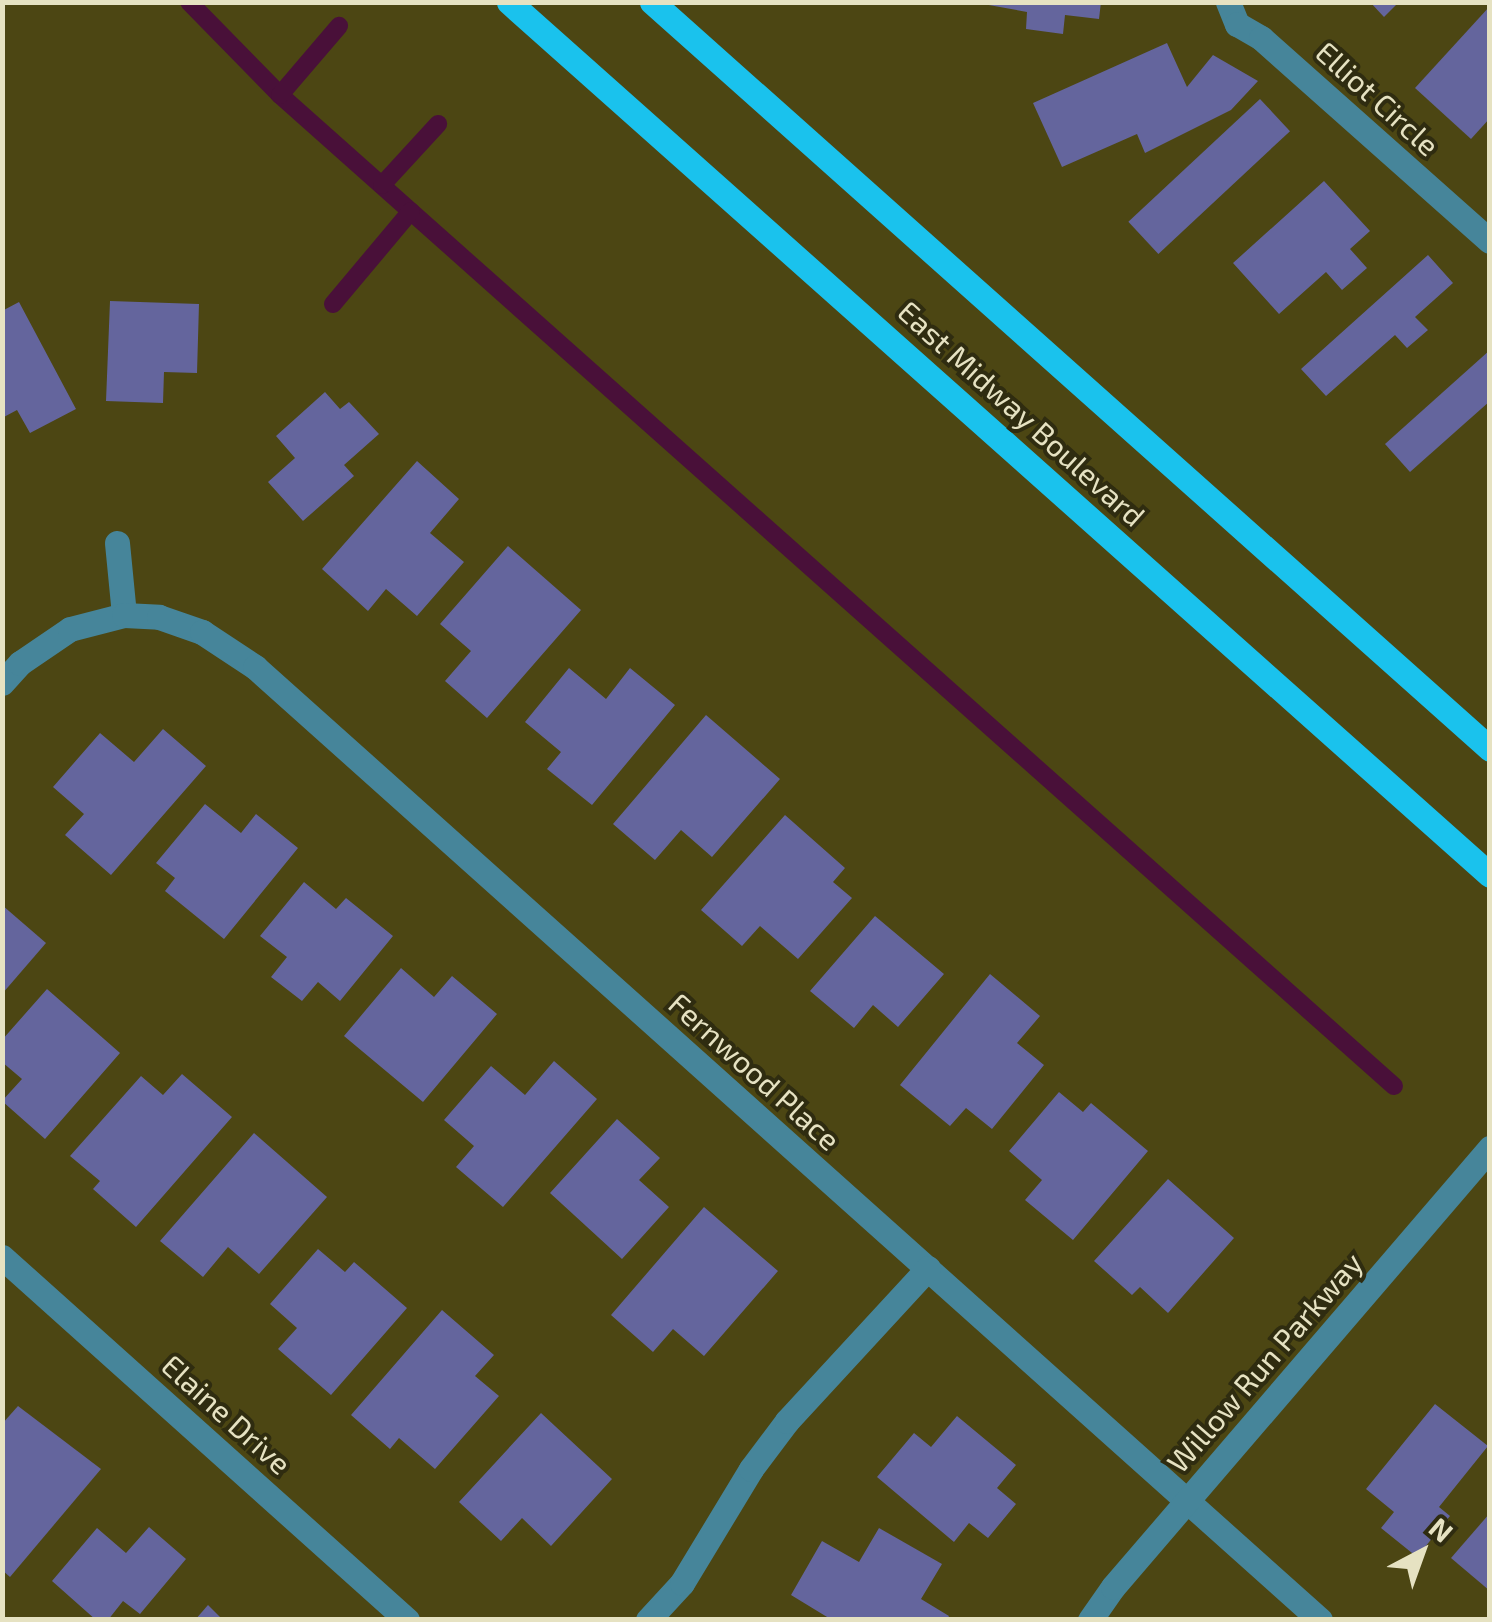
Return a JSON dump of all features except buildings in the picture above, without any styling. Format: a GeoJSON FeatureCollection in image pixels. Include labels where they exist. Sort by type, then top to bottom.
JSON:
{"type":"FeatureCollection","features":[{"type":"Feature","properties":{"kind":"main road","name":"East Midway Boulevard"},"geometry":{"type":"LineString","coordinates":[[509,2],[1490,875]]}},
{"type":"Feature","properties":{"kind":"main road","name":"East Midway Boulevard"},"geometry":{"type":"LineString","coordinates":[[652,2],[1490,749]]}},
{"type":"Feature","properties":{"kind":"street","name":"Elliot Circle"},"geometry":{"type":"LineString","coordinates":[[1228,2],[1236,24],[1261,38],[1490,241]]}},
{"type":"Feature","properties":{"kind":"street"},"geometry":{"type":"LineString","coordinates":[[2,683],[20,664],[70,629],[124,615],[117,543]]}},
{"type":"Feature","properties":{"kind":"street","name":"Fernwood Place"},"geometry":{"type":"LineString","coordinates":[[124,615],[159,617],[202,632],[255,666],[1320,1620]]}},
{"type":"Feature","properties":{"kind":"street","name":"Willow Run Parkway"},"geometry":{"type":"LineString","coordinates":[[1090,1620],[1490,1148]]}},
{"type":"Feature","properties":{"kind":"street","name":"Elaine Drive"},"geometry":{"type":"LineString","coordinates":[[2,1257],[407,1620]]}},
{"type":"Feature","properties":{"kind":"street"},"geometry":{"type":"LineString","coordinates":[[648,1620],[682,1583],[786,1421],[928,1268]]}},
{"type":"Feature","properties":{"kind":"waterway"},"geometry":{"type":"LineString","coordinates":[[189,2],[280,95],[1394,1086]]}},
{"type":"Feature","properties":{"kind":"waterway"},"geometry":{"type":"LineString","coordinates":[[280,95],[339,26]]}},
{"type":"Feature","properties":{"kind":"waterway"},"geometry":{"type":"LineString","coordinates":[[382,185],[438,124]]}},
{"type":"Feature","properties":{"kind":"waterway"},"geometry":{"type":"LineString","coordinates":[[333,304],[411,211]]}}]}
